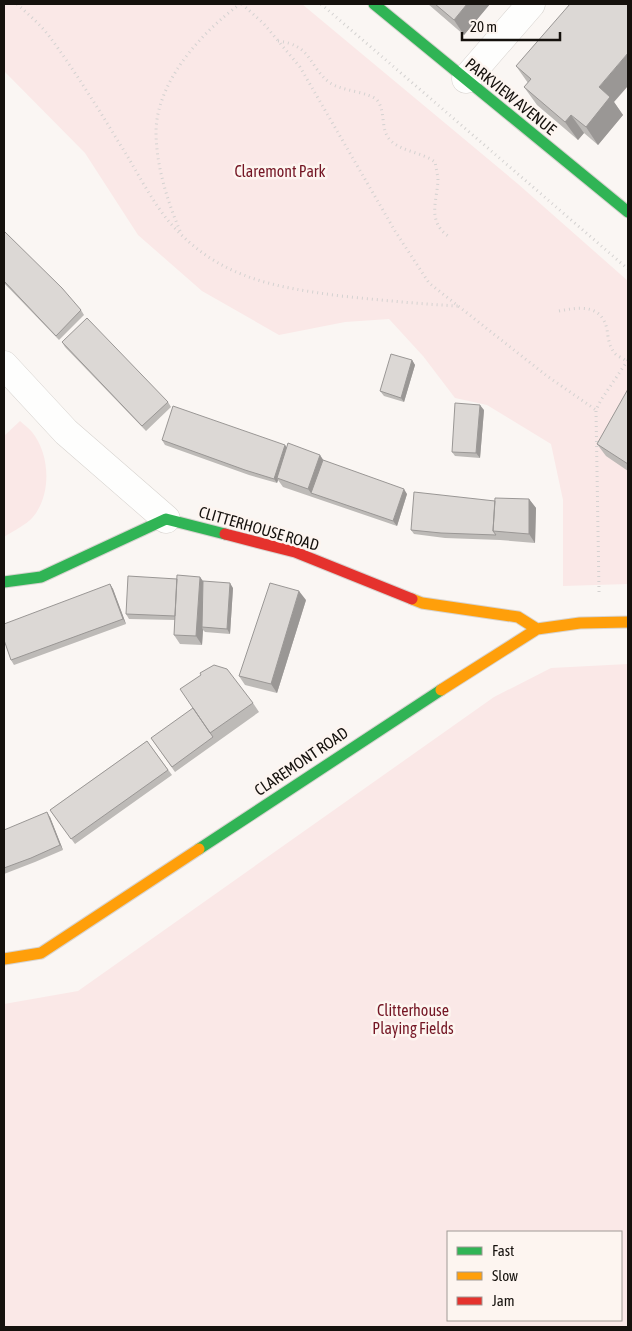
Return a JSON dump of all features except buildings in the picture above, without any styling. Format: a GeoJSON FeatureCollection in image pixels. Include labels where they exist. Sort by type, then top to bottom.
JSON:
{"type":"FeatureCollection","features":[{"type":"Feature","properties":{"kind":"street","name":"PARKVIEW AVENUE"},"geometry":{"type":"LineString","coordinates":[[374,4],[628,212]]}},
{"type":"Feature","properties":{"kind":"street"},"geometry":{"type":"LineString","coordinates":[[466,79],[531,4]]}},
{"type":"Feature","properties":{"kind":"street"},"geometry":{"type":"LineString","coordinates":[[4,364],[66,432],[166,519],[41,577],[4,582]]}},
{"type":"Feature","properties":{"kind":"street","name":"CLITTERHOUSE ROAD"},"geometry":{"type":"LineString","coordinates":[[166,519],[295,552],[422,603],[518,618],[537,629]]}},
{"type":"Feature","properties":{"kind":"street","name":"CLAREMONT ROAD"},"geometry":{"type":"LineString","coordinates":[[4,959],[41,953],[398,717],[537,629],[580,623],[628,622]]}},
{"type":"Feature","properties":{"kind":"path"},"geometry":{"type":"LineString","coordinates":[[17,4],[48,35],[170,223],[193,246],[218,264],[244,276],[276,286],[306,292],[388,302],[458,306]]}},
{"type":"Feature","properties":{"kind":"path"},"geometry":{"type":"LineString","coordinates":[[181,234],[162,175],[156,130],[158,114],[184,57],[213,26],[241,4],[264,24],[300,67],[395,230],[429,284],[547,376],[596,410]]}},
{"type":"Feature","properties":{"kind":"path"},"geometry":{"type":"LineString","coordinates":[[321,4],[628,269]]}},
{"type":"Feature","properties":{"kind":"path"},"geometry":{"type":"LineString","coordinates":[[278,40],[290,42],[299,47],[331,83],[340,88],[367,95],[377,100],[381,110],[384,130],[389,138],[396,144],[427,156],[435,162],[438,178],[434,204],[435,214],[441,231],[448,236]]}},
{"type":"Feature","properties":{"kind":"path"},"geometry":{"type":"LineString","coordinates":[[559,311],[587,308],[600,314],[614,353],[627,360],[596,410],[599,594],[592,594]]}},
{"type":"Feature","properties":{"kind":"green space","name":"Claremont Park"},"geometry":{"type":"Polygon","coordinates":[[[4,4],[302,4],[518,184],[628,281],[628,584],[563,586],[563,500],[551,444],[487,405],[455,398],[423,356],[389,319],[345,322],[279,335],[202,291],[138,235],[85,153],[4,71],[4,4]]]}},
{"type":"Feature","properties":{"kind":"green space"},"geometry":{"type":"Polygon","coordinates":[[[20,421],[32,432],[42,451],[45,462],[46,486],[39,508],[33,517],[4,537],[4,436],[20,421]]]}},
{"type":"Feature","properties":{"kind":"green space","name":"Clitterhouse Playing Fields"},"geometry":{"type":"Polygon","coordinates":[[[628,664],[628,1327],[4,1327],[4,1004],[78,991],[494,697],[551,668],[628,664]]]}},
{"type":"Feature","properties":{"kind":"traffic: fast"},"geometry":{"type":"LineString","coordinates":[[374,4],[628,212]]}},
{"type":"Feature","properties":{"kind":"traffic: fast"},"geometry":{"type":"LineString","coordinates":[[4,582],[41,577],[166,519],[225,534]]}},
{"type":"Feature","properties":{"kind":"traffic: fast"},"geometry":{"type":"LineString","coordinates":[[199,849],[441,690]]}},
{"type":"Feature","properties":{"kind":"traffic: slow"},"geometry":{"type":"LineString","coordinates":[[412,599],[422,603],[518,617],[537,629]]}},
{"type":"Feature","properties":{"kind":"traffic: slow"},"geometry":{"type":"LineString","coordinates":[[441,690],[537,629],[580,623],[628,622]]}},
{"type":"Feature","properties":{"kind":"traffic: slow"},"geometry":{"type":"LineString","coordinates":[[4,959],[41,953],[199,849]]}},
{"type":"Feature","properties":{"kind":"traffic: jam"},"geometry":{"type":"LineString","coordinates":[[225,534],[295,552],[412,599]]}}]}
